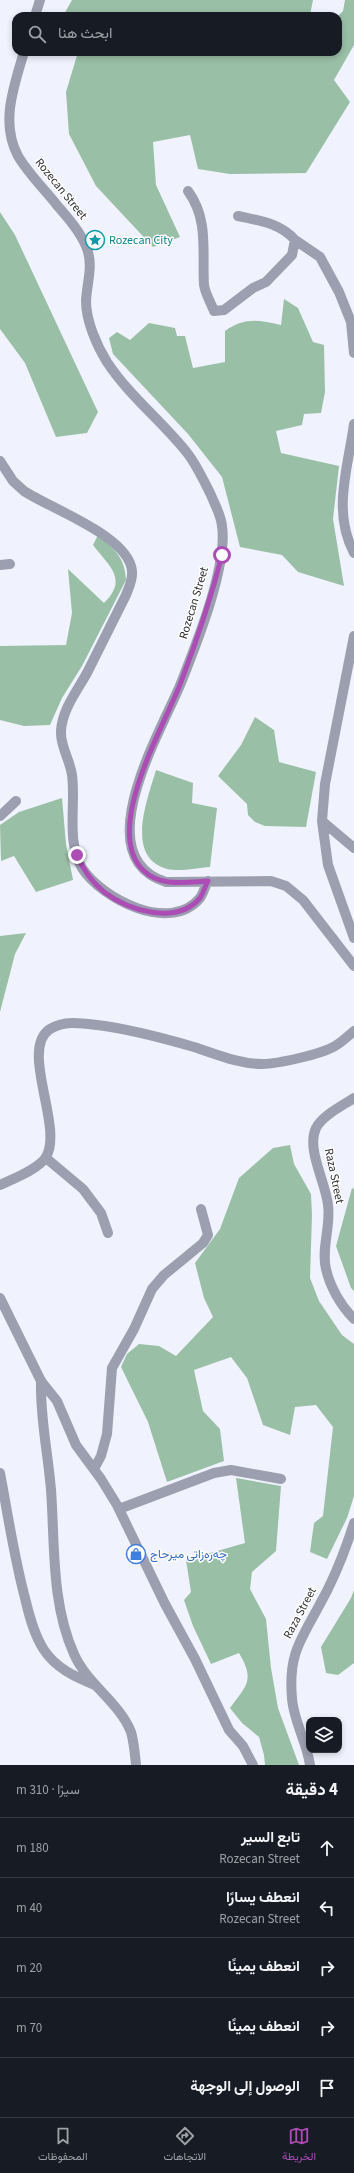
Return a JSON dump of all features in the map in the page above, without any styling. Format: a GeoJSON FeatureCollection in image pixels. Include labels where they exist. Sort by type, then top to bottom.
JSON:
{"type":"FeatureCollection","features":[{"type":"Feature","properties":{"kind":"street"},"geometry":{"type":"LineString","coordinates":[[36,12],[40,0]]}},
{"type":"Feature","properties":{"kind":"street","name":"Rozecan Street"},"geometry":{"type":"LineString","coordinates":[[23,56],[9,105],[8,122],[12,142],[18,157],[77,229],[86,245],[91,261],[86,309],[97,343],[106,360],[134,397],[188,454],[210,494],[222,524],[222,555],[210,600],[181,684],[142,770],[131,813],[131,848],[136,860],[144,871],[153,878],[166,882],[271,881],[286,886],[303,900],[354,966]]}},
{"type":"Feature","properties":{"kind":"street"},"geometry":{"type":"LineString","coordinates":[[188,191],[200,214],[204,238],[204,286],[214,311],[224,310],[253,288],[266,282],[292,255],[295,240]]}},
{"type":"Feature","properties":{"kind":"street"},"geometry":{"type":"LineString","coordinates":[[238,216],[274,224],[287,231],[295,240],[320,258],[339,292],[351,322],[354,353]]}},
{"type":"Feature","properties":{"kind":"street"},"geometry":{"type":"LineString","coordinates":[[354,424],[342,486],[342,519],[354,553]]}},
{"type":"Feature","properties":{"kind":"street"},"geometry":{"type":"LineString","coordinates":[[0,461],[13,482],[24,491],[107,536],[120,548],[129,560],[132,570],[132,582],[86,674],[70,702],[62,722],[61,732],[72,774],[73,841],[82,867],[104,892],[135,908],[157,913],[174,911],[186,907],[200,898],[208,881]]}},
{"type":"Feature","properties":{"kind":"street"},"geometry":{"type":"LineString","coordinates":[[354,636],[325,784],[322,821],[328,865],[354,938]]}},
{"type":"Feature","properties":{"kind":"street"},"geometry":{"type":"LineString","coordinates":[[0,816],[16,801]]}},
{"type":"Feature","properties":{"kind":"street"},"geometry":{"type":"LineString","coordinates":[[322,821],[354,848]]}},
{"type":"Feature","properties":{"kind":"street"},"geometry":{"type":"LineString","coordinates":[[0,1185],[27,1172],[46,1158],[50,1147],[51,1133],[39,1058],[41,1040],[49,1029],[76,1022],[103,1025],[188,1045],[242,1062],[263,1064],[289,1060],[335,1047],[354,1031]]}},
{"type":"Feature","properties":{"kind":"street","name":"Raza Street"},"geometry":{"type":"LineString","coordinates":[[354,1098],[326,1116],[316,1127],[313,1138],[314,1149],[328,1206],[325,1268],[330,1282],[340,1301],[354,1319]]}},
{"type":"Feature","properties":{"kind":"street"},"geometry":{"type":"LineString","coordinates":[[46,1158],[84,1189],[101,1213],[108,1233]]}},
{"type":"Feature","properties":{"kind":"street"},"geometry":{"type":"LineString","coordinates":[[94,1469],[101,1456],[107,1434],[112,1368],[134,1328],[152,1289],[164,1275],[203,1243],[208,1235],[201,1209]]}},
{"type":"Feature","properties":{"kind":"street"},"geometry":{"type":"LineString","coordinates":[[0,1298],[41,1381],[57,1401],[76,1445],[94,1469],[119,1508],[165,1604],[195,1659],[229,1730],[243,1746],[253,1765]]}},
{"type":"Feature","properties":{"kind":"street"},"geometry":{"type":"LineString","coordinates":[[41,1381],[40,1403],[50,1489],[58,1601],[65,1629],[74,1655],[95,1685],[118,1710],[131,1732],[136,1765]]}},
{"type":"Feature","properties":{"kind":"street"},"geometry":{"type":"LineString","coordinates":[[119,1508],[214,1473],[231,1470],[282,1480]]}},
{"type":"Feature","properties":{"kind":"street"},"geometry":{"type":"LineString","coordinates":[[0,1473],[15,1559],[36,1634],[43,1650],[54,1662],[70,1675],[95,1685]]}},
{"type":"Feature","properties":{"kind":"street","name":"Raza Street"},"geometry":{"type":"LineString","coordinates":[[310,1765],[304,1736],[292,1700],[291,1667],[300,1638],[328,1588],[354,1523]]}},
{"type":"Feature","properties":{"kind":"green space"},"geometry":{"type":"Polygon","coordinates":[[[72,0],[313,0],[311,12],[65,12],[72,0]]]}},
{"type":"Feature","properties":{"kind":"green space"},"geometry":{"type":"Polygon","coordinates":[[[345,0],[354,0],[354,45],[334,80],[350,102],[306,173],[230,174],[198,169],[190,135],[153,142],[156,185],[180,237],[153,247],[96,186],[69,134],[66,92],[77,56],[342,56],[343,11],[345,0]]]}},
{"type":"Feature","properties":{"kind":"green space"},"geometry":{"type":"Polygon","coordinates":[[[0,212],[15,235],[98,412],[87,433],[56,437],[25,363],[0,329],[0,212]]]}},
{"type":"Feature","properties":{"kind":"green space"},"geometry":{"type":"Polygon","coordinates":[[[284,299],[298,308],[313,342],[324,345],[325,392],[321,413],[304,414],[302,425],[276,431],[281,453],[339,466],[333,519],[344,586],[298,572],[282,555],[240,547],[222,477],[188,434],[113,354],[109,338],[117,332],[130,340],[149,323],[175,328],[177,336],[185,336],[193,368],[225,362],[225,331],[239,323],[252,321],[281,325],[284,299]]]}},
{"type":"Feature","properties":{"kind":"green space"},"geometry":{"type":"Polygon","coordinates":[[[98,535],[118,554],[123,565],[126,580],[82,666],[62,698],[50,725],[24,726],[0,720],[0,646],[66,645],[72,613],[68,569],[104,603],[111,595],[115,587],[116,580],[114,573],[93,545],[98,535]]]}},
{"type":"Feature","properties":{"kind":"green space"},"geometry":{"type":"Polygon","coordinates":[[[255,717],[274,730],[279,762],[316,772],[306,827],[265,826],[255,822],[248,815],[247,804],[218,776],[241,745],[255,717]]]}},
{"type":"Feature","properties":{"kind":"green space"},"geometry":{"type":"Polygon","coordinates":[[[156,770],[193,783],[192,803],[217,808],[210,867],[183,870],[167,869],[154,862],[146,852],[142,826],[148,796],[156,770]]]}},
{"type":"Feature","properties":{"kind":"green space"},"geometry":{"type":"Polygon","coordinates":[[[62,798],[66,844],[73,880],[36,892],[14,856],[1,861],[0,825],[19,812],[62,798]]]}},
{"type":"Feature","properties":{"kind":"green space"},"geometry":{"type":"Polygon","coordinates":[[[26,933],[15,954],[0,1012],[0,936],[26,933]]]}},
{"type":"Feature","properties":{"kind":"green space"},"geometry":{"type":"Polygon","coordinates":[[[290,1145],[294,1164],[311,1194],[312,1215],[310,1278],[319,1301],[342,1335],[354,1344],[354,1496],[347,1518],[327,1559],[310,1552],[314,1523],[323,1516],[333,1427],[316,1405],[295,1407],[290,1435],[263,1425],[247,1378],[231,1357],[194,1370],[203,1411],[220,1429],[224,1461],[167,1482],[148,1422],[121,1367],[127,1354],[139,1344],[159,1346],[176,1356],[213,1317],[204,1298],[195,1263],[220,1229],[239,1178],[273,1148],[290,1145]]]}},
{"type":"Feature","properties":{"kind":"green space"},"geometry":{"type":"Polygon","coordinates":[[[352,1188],[354,1189],[354,1291],[351,1288],[336,1246],[352,1188]]]}},
{"type":"Feature","properties":{"kind":"green space"},"geometry":{"type":"Polygon","coordinates":[[[236,1478],[281,1486],[276,1551],[252,1572],[250,1589],[266,1619],[271,1668],[278,1708],[299,1765],[265,1765],[259,1737],[242,1723],[230,1708],[245,1688],[247,1682],[248,1676],[244,1662],[239,1653],[211,1664],[193,1626],[184,1600],[191,1592],[186,1560],[245,1543],[236,1478]]]}},
{"type":"Feature","properties":{"kind":"green space"},"geometry":{"type":"Polygon","coordinates":[[[354,1590],[354,1663],[338,1675],[326,1673],[321,1647],[351,1598],[354,1590]]]}},
{"type":"Feature","properties":{"kind":"place","name":"Rozecan City"},"geometry":{"type":"Point","coordinates":[95,240]}},
{"type":"Feature","properties":{"kind":"place","name":"چەرەزاتی میرحاج"},"geometry":{"type":"Point","coordinates":[136,1554]}},
{"type":"Feature","properties":{"kind":"route"},"geometry":{"type":"LineString","coordinates":[[77,855],[82,867],[104,892],[135,908],[157,913],[174,911],[186,907],[200,898],[208,881],[185,883],[166,882],[153,878],[144,871],[136,860],[131,848],[131,813],[142,770],[181,684],[194,648],[210,600],[222,555]]}}]}
